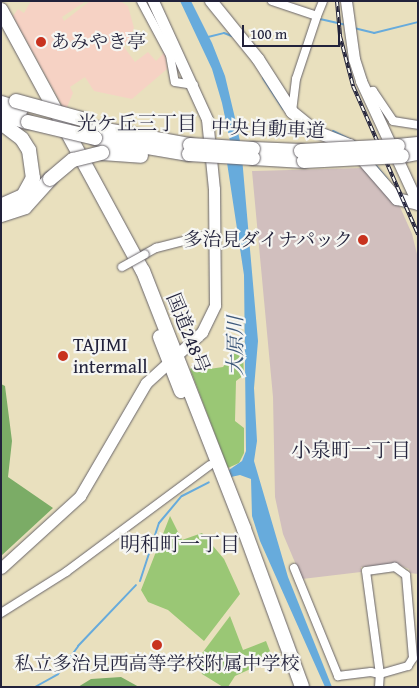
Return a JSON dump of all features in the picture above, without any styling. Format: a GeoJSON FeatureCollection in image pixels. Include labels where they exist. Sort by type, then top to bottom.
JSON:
{"type":"FeatureCollection","features":[{"type":"Feature","properties":{"kind":"highway","name":"国道248号"},"geometry":{"type":"LineString","coordinates":[[1,10],[122,230],[302,687]]}},
{"type":"Feature","properties":{"kind":"highway","name":"国道248号"},"geometry":{"type":"LineString","coordinates":[[1,28],[97,198],[174,358],[210,465],[292,687]]}},
{"type":"Feature","properties":{"kind":"highway"},"geometry":{"type":"LineString","coordinates":[[1,92],[19,105]]}},
{"type":"Feature","properties":{"kind":"highway"},"geometry":{"type":"LineString","coordinates":[[1,103],[19,105],[90,129]]}},
{"type":"Feature","properties":{"kind":"highway","name":"中央自動車道"},"geometry":{"type":"LineString","coordinates":[[1,114],[28,122],[144,133],[155,141],[190,153]]}},
{"type":"Feature","properties":{"kind":"highway"},"geometry":{"type":"LineString","coordinates":[[1,123],[22,139],[29,150],[33,178],[22,196],[1,206]]}},
{"type":"Feature","properties":{"kind":"highway","name":"中央自動車道"},"geometry":{"type":"LineString","coordinates":[[90,129],[190,153],[302,156],[400,151],[418,153]]}},
{"type":"Feature","properties":{"kind":"highway","name":"中央自動車道"},"geometry":{"type":"LineString","coordinates":[[400,151],[418,144]]}},
{"type":"Feature","properties":{"kind":"highway"},"geometry":{"type":"LineString","coordinates":[[1,214],[25,206],[50,179],[72,160],[102,153],[190,153]]}},
{"type":"Feature","properties":{"kind":"main road"},"geometry":{"type":"LineString","coordinates":[[211,1],[258,59],[292,112],[317,132],[350,146],[397,199],[416,201]]}},
{"type":"Feature","properties":{"kind":"street"},"geometry":{"type":"LineString","coordinates":[[141,1],[170,55],[175,82],[194,85]]}},
{"type":"Feature","properties":{"kind":"street"},"geometry":{"type":"LineString","coordinates":[[1,568],[80,496],[146,383],[202,332],[215,305],[215,233],[210,139],[194,85],[153,1]]}},
{"type":"Feature","properties":{"kind":"street"},"geometry":{"type":"LineString","coordinates":[[272,1],[317,16]]}},
{"type":"Feature","properties":{"kind":"street"},"geometry":{"type":"LineString","coordinates":[[292,112],[296,79],[323,1]]}},
{"type":"Feature","properties":{"kind":"street"},"geometry":{"type":"LineString","coordinates":[[346,1],[354,60],[366,92],[416,201]]}},
{"type":"Feature","properties":{"kind":"street"},"geometry":{"type":"LineString","coordinates":[[366,92],[373,91],[393,121],[418,125]]}},
{"type":"Feature","properties":{"kind":"street"},"geometry":{"type":"LineString","coordinates":[[122,267],[156,248],[215,233]]}},
{"type":"Feature","properties":{"kind":"street"},"geometry":{"type":"LineString","coordinates":[[1,613],[66,572],[210,465]]}},
{"type":"Feature","properties":{"kind":"street"},"geometry":{"type":"LineString","coordinates":[[294,568],[338,676],[371,672],[380,674],[408,666],[413,658],[406,575],[395,567],[366,571],[380,674],[379,687]]}},
{"type":"Feature","properties":{"kind":"shaded area"},"geometry":{"type":"Polygon","coordinates":[[[31,1],[86,1],[62,17],[64,21],[90,1],[120,1],[128,6],[134,28],[124,47],[135,62],[148,52],[156,61],[165,52],[167,69],[132,99],[94,91],[85,77],[70,87],[73,93],[67,107],[63,107],[13,16],[18,9],[24,13],[31,1]]]}},
{"type":"Feature","properties":{"kind":"shaded area"},"geometry":{"type":"Polygon","coordinates":[[[362,168],[400,207],[412,234],[418,258],[418,574],[410,573],[409,569],[397,564],[361,567],[361,572],[302,579],[283,534],[275,497],[273,397],[252,171],[362,168]]]}},
{"type":"Feature","properties":{"kind":"green space"},"geometry":{"type":"Polygon","coordinates":[[[242,336],[244,375],[236,381],[235,421],[244,428],[244,453],[239,463],[228,468],[190,369],[200,362],[209,369],[223,367],[232,355],[236,338],[242,336]]]}},
{"type":"Feature","properties":{"kind":"green space"},"geometry":{"type":"Polygon","coordinates":[[[1,384],[5,386],[12,441],[8,477],[53,508],[1,556],[1,384]]]}},
{"type":"Feature","properties":{"kind":"green space"},"geometry":{"type":"Polygon","coordinates":[[[170,516],[182,540],[202,533],[224,559],[240,594],[204,641],[168,610],[148,602],[141,590],[170,516]]]}},
{"type":"Feature","properties":{"kind":"green space"},"geometry":{"type":"Polygon","coordinates":[[[230,616],[243,650],[266,641],[273,659],[235,676],[228,687],[223,687],[202,674],[199,665],[200,656],[230,616]]]}},
{"type":"Feature","properties":{"kind":"green space"},"geometry":{"type":"Polygon","coordinates":[[[121,677],[139,687],[78,687],[91,679],[121,677]]]}},
{"type":"Feature","properties":{"kind":"water"},"geometry":{"type":"Polygon","coordinates":[[[180,1],[191,1],[212,43],[225,76],[235,118],[241,146],[258,341],[254,388],[257,441],[254,461],[288,577],[332,687],[325,687],[260,541],[252,516],[251,479],[240,475],[231,477],[229,470],[242,461],[246,451],[244,275],[226,156],[230,141],[212,69],[180,1]]]}},
{"type":"Feature","properties":{"kind":"waterway"},"geometry":{"type":"LineString","coordinates":[[320,19],[345,25]]}},
{"type":"Feature","properties":{"kind":"waterway"},"geometry":{"type":"LineString","coordinates":[[354,28],[374,33],[418,22]]}},
{"type":"Feature","properties":{"kind":"waterway"},"geometry":{"type":"LineString","coordinates":[[208,37],[224,33],[232,36]]}},
{"type":"Feature","properties":{"kind":"waterway"},"geometry":{"type":"LineString","coordinates":[[263,78],[283,109]]}},
{"type":"Feature","properties":{"kind":"waterway"},"geometry":{"type":"LineString","coordinates":[[295,122],[306,132]]}},
{"type":"Feature","properties":{"kind":"waterway"},"geometry":{"type":"LineString","coordinates":[[333,131],[357,143]]}},
{"type":"Feature","properties":{"kind":"waterway"},"geometry":{"type":"LineString","coordinates":[[376,166],[387,179]]}},
{"type":"Feature","properties":{"kind":"waterway"},"geometry":{"type":"LineString","coordinates":[[140,581],[159,523],[182,496],[209,482]]}},
{"type":"Feature","properties":{"kind":"waterway"},"geometry":{"type":"LineString","coordinates":[[35,687],[58,674],[78,646],[136,585]]}},
{"type":"Feature","properties":{"kind":"railway"},"geometry":{"type":"LineString","coordinates":[[337,1],[340,36],[353,86],[418,234]]}},
{"type":"Feature","properties":{"kind":"place","name":"あみやき亭"},"geometry":{"type":"Point","coordinates":[41,42]}},
{"type":"Feature","properties":{"kind":"place","name":"多治見ダイナパック"},"geometry":{"type":"Point","coordinates":[363,240]}},
{"type":"Feature","properties":{"kind":"place","name":"TAJIMI intermall"},"geometry":{"type":"Point","coordinates":[63,356]}},
{"type":"Feature","properties":{"kind":"place","name":"私立多治見西高等学校附属中学校"},"geometry":{"type":"Point","coordinates":[157,645]}},
{"type":"Feature","properties":{"kind":"district","name":"光ケ丘三丁目"},"geometry":{"type":"Point","coordinates":[137,122]}},
{"type":"Feature","properties":{"kind":"district","name":"小泉町一丁目"},"geometry":{"type":"Point","coordinates":[351,449]}},
{"type":"Feature","properties":{"kind":"district","name":"明和町一丁目"},"geometry":{"type":"Point","coordinates":[180,543]}},
{"type":"Feature","properties":{"kind":"water label","name":"大原川"},"geometry":{"type":"Point","coordinates":[234,346]}}]}
